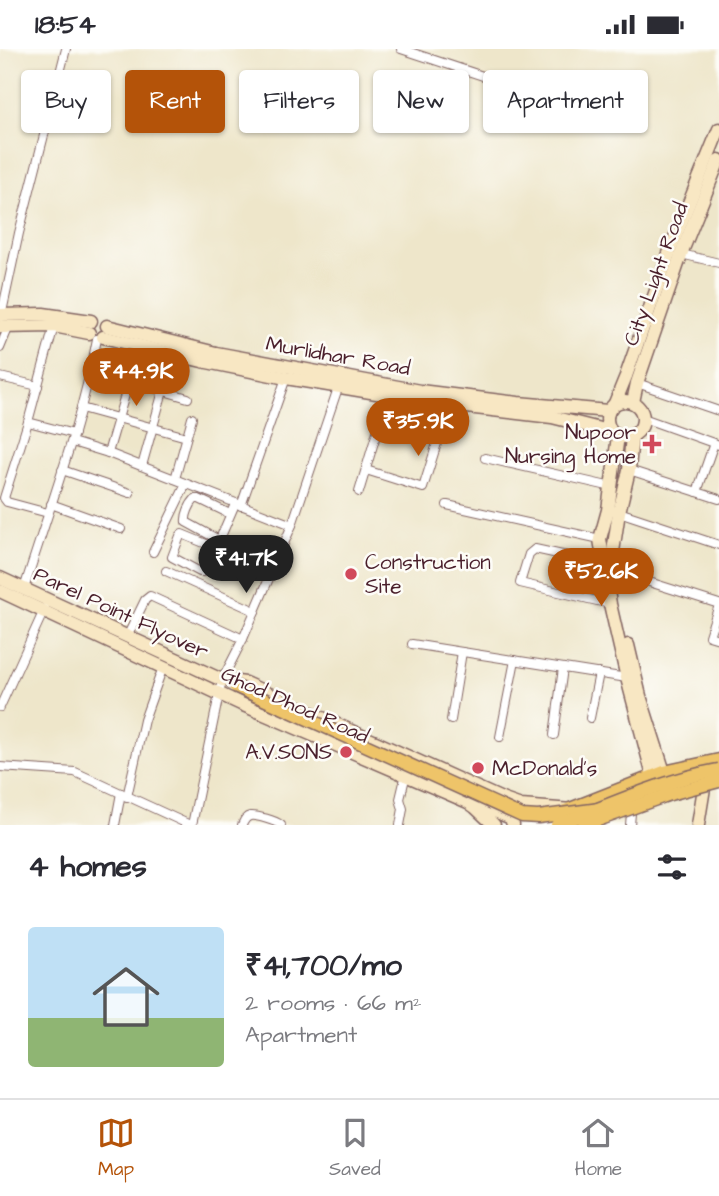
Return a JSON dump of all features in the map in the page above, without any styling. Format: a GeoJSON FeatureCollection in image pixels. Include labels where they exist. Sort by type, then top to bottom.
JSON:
{"type":"FeatureCollection","features":[{"type":"Feature","properties":{"kind":"main road"},"geometry":{"type":"LineString","coordinates":[[659,774],[609,566],[600,539],[612,487],[615,434],[606,422],[626,376],[671,245],[719,129]]}},
{"type":"Feature","properties":{"kind":"main road","name":"City Light Road"},"geometry":{"type":"LineString","coordinates":[[633,402],[681,254],[719,160]]}},
{"type":"Feature","properties":{"kind":"main road","name":"Murlidhar Road"},"geometry":{"type":"LineString","coordinates":[[2,321],[43,314],[202,361],[286,377],[518,403],[611,407]]}},
{"type":"Feature","properties":{"kind":"main road","name":"Murlidhar Road"},"geometry":{"type":"LineString","coordinates":[[2,321],[98,331],[216,353],[340,381],[388,395],[552,417],[615,434]]}},
{"type":"Feature","properties":{"kind":"main road"},"geometry":{"type":"LineString","coordinates":[[611,407],[624,400],[633,402],[640,409],[643,418],[640,428],[632,435],[628,437],[615,434]]}},
{"type":"Feature","properties":{"kind":"main road"},"geometry":{"type":"LineString","coordinates":[[632,435],[629,470],[609,566],[610,604],[626,678],[667,801]]}},
{"type":"Feature","properties":{"kind":"main road","name":"Parel Point Flyover"},"geometry":{"type":"LineString","coordinates":[[0,578],[24,589],[46,606],[127,637],[226,685]]}},
{"type":"Feature","properties":{"kind":"main road","name":"Ghod Dhod Road"},"geometry":{"type":"LineString","coordinates":[[0,591],[46,606],[163,667],[226,685],[245,683],[504,800],[529,807],[571,809]]}},
{"type":"Feature","properties":{"kind":"main road"},"geometry":{"type":"LineString","coordinates":[[226,685],[522,816],[538,817],[600,809]]}},
{"type":"Feature","properties":{"kind":"main road","name":"Ghod Dhod Road"},"geometry":{"type":"LineString","coordinates":[[226,685],[241,704],[473,805],[494,825]]}},
{"type":"Feature","properties":{"kind":"main road"},"geometry":{"type":"LineString","coordinates":[[525,825],[659,774],[719,760]]}},
{"type":"Feature","properties":{"kind":"main road"},"geometry":{"type":"LineString","coordinates":[[557,825],[662,785],[719,770]]}},
{"type":"Feature","properties":{"kind":"main road"},"geometry":{"type":"LineString","coordinates":[[571,809],[585,825],[670,794],[719,783]]}},
{"type":"Feature","properties":{"kind":"main road"},"geometry":{"type":"LineString","coordinates":[[602,825],[631,819],[667,801],[719,783]]}},
{"type":"Feature","properties":{"kind":"main road"},"geometry":{"type":"LineString","coordinates":[[698,825],[704,788]]}},
{"type":"Feature","properties":{"kind":"main road"},"geometry":{"type":"LineString","coordinates":[[473,805],[511,818],[513,825]]}},
{"type":"Feature","properties":{"kind":"street"},"geometry":{"type":"LineString","coordinates":[[0,348],[2,321],[19,233],[66,49]]}},
{"type":"Feature","properties":{"kind":"street"},"geometry":{"type":"LineString","coordinates":[[401,49],[483,76]]}},
{"type":"Feature","properties":{"kind":"street"},"geometry":{"type":"LineString","coordinates":[[681,254],[719,263]]}},
{"type":"Feature","properties":{"kind":"street"},"geometry":{"type":"LineString","coordinates":[[48,513],[7,502],[4,498],[54,326]]}},
{"type":"Feature","properties":{"kind":"street"},"geometry":{"type":"LineString","coordinates":[[24,589],[73,438],[98,331]]}},
{"type":"Feature","properties":{"kind":"street"},"geometry":{"type":"LineString","coordinates":[[91,370],[188,398]]}},
{"type":"Feature","properties":{"kind":"street"},"geometry":{"type":"LineString","coordinates":[[0,377],[38,386]]}},
{"type":"Feature","properties":{"kind":"street"},"geometry":{"type":"LineString","coordinates":[[217,544],[182,534],[172,558],[204,572],[217,544],[230,514],[238,505],[286,377]]}},
{"type":"Feature","properties":{"kind":"street"},"geometry":{"type":"LineString","coordinates":[[108,453],[129,381]]}},
{"type":"Feature","properties":{"kind":"street"},"geometry":{"type":"LineString","coordinates":[[0,767],[79,773],[191,825],[226,685],[292,525],[340,381]]}},
{"type":"Feature","properties":{"kind":"street"},"geometry":{"type":"LineString","coordinates":[[637,383],[719,411]]}},
{"type":"Feature","properties":{"kind":"street"},"geometry":{"type":"LineString","coordinates":[[142,466],[163,391]]}},
{"type":"Feature","properties":{"kind":"street"},"geometry":{"type":"LineString","coordinates":[[359,492],[388,395]]}},
{"type":"Feature","properties":{"kind":"street"},"geometry":{"type":"LineString","coordinates":[[366,470],[423,488],[449,405]]}},
{"type":"Feature","properties":{"kind":"street"},"geometry":{"type":"LineString","coordinates":[[80,408],[183,436]]}},
{"type":"Feature","properties":{"kind":"street"},"geometry":{"type":"LineString","coordinates":[[175,479],[192,418]]}},
{"type":"Feature","properties":{"kind":"street"},"geometry":{"type":"LineString","coordinates":[[643,418],[716,444],[696,492]]}},
{"type":"Feature","properties":{"kind":"street"},"geometry":{"type":"LineString","coordinates":[[28,422],[292,525]]}},
{"type":"Feature","properties":{"kind":"street"},"geometry":{"type":"LineString","coordinates":[[485,459],[612,487]]}},
{"type":"Feature","properties":{"kind":"street"},"geometry":{"type":"LineString","coordinates":[[62,470],[130,493]]}},
{"type":"Feature","properties":{"kind":"street"},"geometry":{"type":"LineString","coordinates":[[629,470],[719,499]]}},
{"type":"Feature","properties":{"kind":"street"},"geometry":{"type":"LineString","coordinates":[[153,552],[186,484]]}},
{"type":"Feature","properties":{"kind":"street"},"geometry":{"type":"LineString","coordinates":[[217,544],[186,522],[192,502],[199,499],[230,514]]}},
{"type":"Feature","properties":{"kind":"street"},"geometry":{"type":"LineString","coordinates":[[51,504],[121,529]]}},
{"type":"Feature","properties":{"kind":"street"},"geometry":{"type":"LineString","coordinates":[[447,505],[600,539]]}},
{"type":"Feature","properties":{"kind":"street"},"geometry":{"type":"LineString","coordinates":[[619,512],[719,545]]}},
{"type":"Feature","properties":{"kind":"street"},"geometry":{"type":"LineString","coordinates":[[610,604],[520,583],[529,554],[535,549],[609,566],[719,605],[709,636],[719,639]]}},
{"type":"Feature","properties":{"kind":"street"},"geometry":{"type":"LineString","coordinates":[[166,571],[255,611]]}},
{"type":"Feature","properties":{"kind":"street"},"geometry":{"type":"LineString","coordinates":[[127,637],[145,600],[150,596],[243,639]]}},
{"type":"Feature","properties":{"kind":"street"},"geometry":{"type":"LineString","coordinates":[[0,707],[46,606]]}},
{"type":"Feature","properties":{"kind":"street"},"geometry":{"type":"LineString","coordinates":[[411,645],[626,678]]}},
{"type":"Feature","properties":{"kind":"street"},"geometry":{"type":"LineString","coordinates":[[451,720],[461,652]]}},
{"type":"Feature","properties":{"kind":"street"},"geometry":{"type":"LineString","coordinates":[[500,737],[515,660]]}},
{"type":"Feature","properties":{"kind":"street"},"geometry":{"type":"LineString","coordinates":[[115,825],[144,720],[163,667]]}},
{"type":"Feature","properties":{"kind":"street"},"geometry":{"type":"LineString","coordinates":[[554,735],[563,668]]}},
{"type":"Feature","properties":{"kind":"street"},"geometry":{"type":"LineString","coordinates":[[590,718],[598,673]]}},
{"type":"Feature","properties":{"kind":"street"},"geometry":{"type":"LineString","coordinates":[[400,825],[403,809],[400,799],[405,774]]}},
{"type":"Feature","properties":{"kind":"street"},"geometry":{"type":"LineString","coordinates":[[242,825],[245,819],[251,816],[276,821],[281,825]]}},
{"type":"Feature","properties":{"kind":"place","name":"Nupoor Nursing Home"},"geometry":{"type":"Point","coordinates":[652,444]}},
{"type":"Feature","properties":{"kind":"place","name":"Construction Site"},"geometry":{"type":"Point","coordinates":[351,574]}},
{"type":"Feature","properties":{"kind":"place","name":"A.V.SONS"},"geometry":{"type":"Point","coordinates":[346,752]}},
{"type":"Feature","properties":{"kind":"place","name":"McDonald's"},"geometry":{"type":"Point","coordinates":[478,768]}}]}
